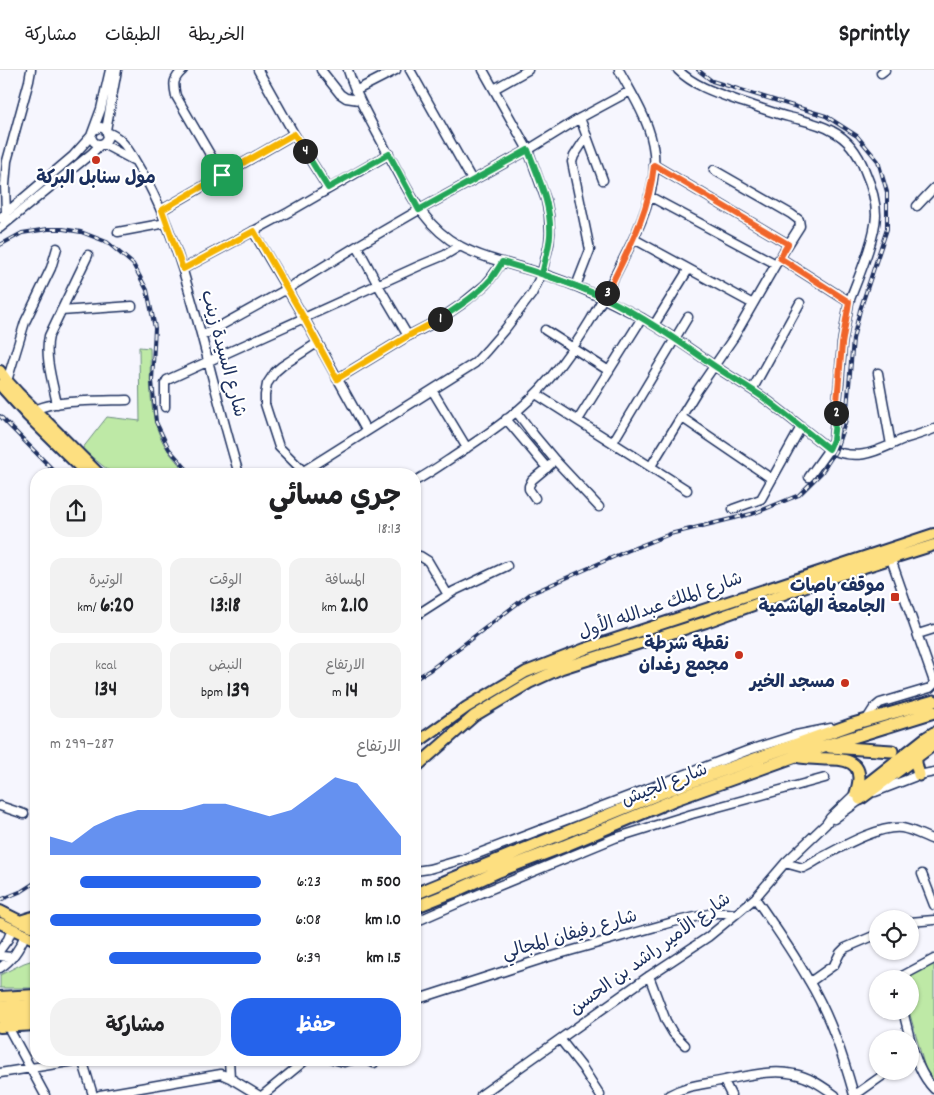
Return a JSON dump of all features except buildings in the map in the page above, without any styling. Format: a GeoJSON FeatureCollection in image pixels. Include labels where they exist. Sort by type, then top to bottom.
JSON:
{"type":"FeatureCollection","features":[{"type":"Feature","properties":{"kind":"highway"},"geometry":{"type":"LineString","coordinates":[[911,707],[934,694]]}},
{"type":"Feature","properties":{"kind":"highway","name":"شارع الجيش"},"geometry":{"type":"LineString","coordinates":[[421,892],[676,787],[853,724],[934,701]]}},
{"type":"Feature","properties":{"kind":"highway","name":"شارع الجيش"},"geometry":{"type":"LineString","coordinates":[[421,905],[676,799],[821,747],[934,712]]}},
{"type":"Feature","properties":{"kind":"highway"},"geometry":{"type":"LineString","coordinates":[[858,796],[934,733]]}},
{"type":"Feature","properties":{"kind":"highway"},"geometry":{"type":"LineString","coordinates":[[858,796],[934,744]]}},
{"type":"Feature","properties":{"kind":"highway"},"geometry":{"type":"LineString","coordinates":[[821,747],[892,751]]}},
{"type":"Feature","properties":{"kind":"highway"},"geometry":{"type":"LineString","coordinates":[[916,756],[919,775]]}},
{"type":"Feature","properties":{"kind":"highway"},"geometry":{"type":"LineString","coordinates":[[793,757],[849,761],[859,771],[858,796]]}},
{"type":"Feature","properties":{"kind":"highway"},"geometry":{"type":"LineString","coordinates":[[0,1007],[30,1005]]}},
{"type":"Feature","properties":{"kind":"highway"},"geometry":{"type":"LineString","coordinates":[[0,1017],[30,1016]]}},
{"type":"Feature","properties":{"kind":"main road"},"geometry":{"type":"LineString","coordinates":[[0,371],[3,383],[81,468]]}},
{"type":"Feature","properties":{"kind":"main road"},"geometry":{"type":"LineString","coordinates":[[31,413],[92,468]]}},
{"type":"Feature","properties":{"kind":"main road","name":"شارع الملك عبدالله الأول"},"geometry":{"type":"LineString","coordinates":[[421,740],[467,707],[526,672],[585,650],[934,534]]}},
{"type":"Feature","properties":{"kind":"main road","name":"شارع الملك عبدالله الأول"},"geometry":{"type":"LineString","coordinates":[[421,763],[474,716],[529,683],[562,668],[706,622],[823,580],[934,545]]}},
{"type":"Feature","properties":{"kind":"main road"},"geometry":{"type":"LineString","coordinates":[[467,707],[474,716]]}},
{"type":"Feature","properties":{"kind":"main road"},"geometry":{"type":"LineString","coordinates":[[0,911],[30,925]]}},
{"type":"Feature","properties":{"kind":"main road"},"geometry":{"type":"LineString","coordinates":[[20,921],[30,918]]}},
{"type":"Feature","properties":{"kind":"main road"},"geometry":{"type":"LineString","coordinates":[[0,923],[30,937]]}},
{"type":"Feature","properties":{"kind":"main road"},"geometry":{"type":"LineString","coordinates":[[0,997],[30,995]]}},
{"type":"Feature","properties":{"kind":"main road"},"geometry":{"type":"LineString","coordinates":[[4,1027],[30,1025]]}},
{"type":"Feature","properties":{"kind":"street"},"geometry":{"type":"LineString","coordinates":[[3,216],[7,161],[30,81],[31,70]]}},
{"type":"Feature","properties":{"kind":"street"},"geometry":{"type":"LineString","coordinates":[[3,216],[78,151],[92,133],[103,103],[110,70]]}},
{"type":"Feature","properties":{"kind":"street"},"geometry":{"type":"LineString","coordinates":[[0,228],[107,140],[106,131],[117,70]]}},
{"type":"Feature","properties":{"kind":"street"},"geometry":{"type":"LineString","coordinates":[[183,70],[175,79],[176,96],[222,175]]}},
{"type":"Feature","properties":{"kind":"street"},"geometry":{"type":"LineString","coordinates":[[258,70],[294,134],[328,188]]}},
{"type":"Feature","properties":{"kind":"street"},"geometry":{"type":"LineString","coordinates":[[321,70],[340,94],[346,98],[359,100]]}},
{"type":"Feature","properties":{"kind":"street"},"geometry":{"type":"LineString","coordinates":[[348,70],[359,100],[419,210],[437,230],[460,246],[576,286],[642,318],[775,406],[829,449],[843,455],[857,456],[867,454],[934,430]]}},
{"type":"Feature","properties":{"kind":"street"},"geometry":{"type":"LineString","coordinates":[[355,91],[396,70]]}},
{"type":"Feature","properties":{"kind":"street"},"geometry":{"type":"LineString","coordinates":[[410,70],[472,180]]}},
{"type":"Feature","properties":{"kind":"street"},"geometry":{"type":"LineString","coordinates":[[307,468],[470,367],[487,350],[526,302],[542,274],[550,233],[550,215],[546,200],[528,150],[483,70]]}},
{"type":"Feature","properties":{"kind":"street"},"geometry":{"type":"LineString","coordinates":[[494,89],[528,70]]}},
{"type":"Feature","properties":{"kind":"street"},"geometry":{"type":"LineString","coordinates":[[421,477],[506,420],[536,394],[572,348],[604,298],[634,239],[649,196],[654,165],[648,128],[619,70]]}},
{"type":"Feature","properties":{"kind":"street"},"geometry":{"type":"LineString","coordinates":[[678,70],[693,82],[726,96],[813,123],[834,132],[843,138],[856,152],[871,187],[875,204],[875,222],[871,241],[849,302],[842,344],[833,440],[829,449],[809,477]]}},
{"type":"Feature","properties":{"kind":"street"},"geometry":{"type":"LineString","coordinates":[[202,336],[287,289],[419,210],[630,91]]}},
{"type":"Feature","properties":{"kind":"street"},"geometry":{"type":"LineString","coordinates":[[580,118],[603,180]]}},
{"type":"Feature","properties":{"kind":"street"},"geometry":{"type":"LineString","coordinates":[[92,133],[101,127],[106,131]]}},
{"type":"Feature","properties":{"kind":"street","name":"شارع السيدة زينب"},"geometry":{"type":"LineString","coordinates":[[106,131],[121,140],[162,210],[183,269],[237,468]]}},
{"type":"Feature","properties":{"kind":"street"},"geometry":{"type":"LineString","coordinates":[[92,133],[94,142],[102,144],[135,161]]}},
{"type":"Feature","properties":{"kind":"street"},"geometry":{"type":"LineString","coordinates":[[162,210],[294,134]]}},
{"type":"Feature","properties":{"kind":"street"},"geometry":{"type":"LineString","coordinates":[[576,286],[590,250],[572,160],[587,136]]}},
{"type":"Feature","properties":{"kind":"street"},"geometry":{"type":"LineString","coordinates":[[183,269],[389,154]]}},
{"type":"Feature","properties":{"kind":"street"},"geometry":{"type":"LineString","coordinates":[[64,164],[69,172]]}},
{"type":"Feature","properties":{"kind":"street"},"geometry":{"type":"LineString","coordinates":[[654,165],[788,244]]}},
{"type":"Feature","properties":{"kind":"street"},"geometry":{"type":"LineString","coordinates":[[651,466],[734,337],[800,226],[799,220],[791,214],[714,170]]}},
{"type":"Feature","properties":{"kind":"street"},"geometry":{"type":"LineString","coordinates":[[917,206],[934,188]]}},
{"type":"Feature","properties":{"kind":"street"},"geometry":{"type":"LineString","coordinates":[[649,196],[778,261],[849,302]]}},
{"type":"Feature","properties":{"kind":"street"},"geometry":{"type":"LineString","coordinates":[[118,232],[166,223]]}},
{"type":"Feature","properties":{"kind":"street"},"geometry":{"type":"LineString","coordinates":[[254,231],[366,430]]}},
{"type":"Feature","properties":{"kind":"street"},"geometry":{"type":"LineString","coordinates":[[634,239],[753,304]]}},
{"type":"Feature","properties":{"kind":"street"},"geometry":{"type":"LineString","coordinates":[[357,246],[408,336]]}},
{"type":"Feature","properties":{"kind":"street"},"geometry":{"type":"LineString","coordinates":[[165,407],[164,384],[167,380],[460,246]]}},
{"type":"Feature","properties":{"kind":"street"},"geometry":{"type":"LineString","coordinates":[[3,383],[25,322],[48,274],[57,248]]}},
{"type":"Feature","properties":{"kind":"street"},"geometry":{"type":"LineString","coordinates":[[57,404],[48,344],[61,311],[88,255]]}},
{"type":"Feature","properties":{"kind":"street"},"geometry":{"type":"LineString","coordinates":[[337,379],[408,336],[438,321],[462,304],[492,278],[502,262]]}},
{"type":"Feature","properties":{"kind":"street"},"geometry":{"type":"LineString","coordinates":[[654,325],[688,270]]}},
{"type":"Feature","properties":{"kind":"street"},"geometry":{"type":"LineString","coordinates":[[752,390],[800,303]]}},
{"type":"Feature","properties":{"kind":"street"},"geometry":{"type":"LineString","coordinates":[[61,311],[132,306]]}},
{"type":"Feature","properties":{"kind":"street"},"geometry":{"type":"LineString","coordinates":[[613,442],[688,317]]}},
{"type":"Feature","properties":{"kind":"street"},"geometry":{"type":"LineString","coordinates":[[578,420],[642,318]]}},
{"type":"Feature","properties":{"kind":"street"},"geometry":{"type":"LineString","coordinates":[[545,330],[609,371]]}},
{"type":"Feature","properties":{"kind":"street"},"geometry":{"type":"LineString","coordinates":[[297,468],[278,444],[265,395],[267,384],[275,372],[317,342]]}},
{"type":"Feature","properties":{"kind":"street"},"geometry":{"type":"LineString","coordinates":[[878,373],[891,445]]}},
{"type":"Feature","properties":{"kind":"street"},"geometry":{"type":"LineString","coordinates":[[432,390],[467,448]]}},
{"type":"Feature","properties":{"kind":"street"},"geometry":{"type":"LineString","coordinates":[[536,394],[687,490]]}},
{"type":"Feature","properties":{"kind":"street"},"geometry":{"type":"LineString","coordinates":[[31,413],[57,404],[127,400]]}},
{"type":"Feature","properties":{"kind":"street"},"geometry":{"type":"LineString","coordinates":[[516,411],[555,460],[599,507]]}},
{"type":"Feature","properties":{"kind":"street"},"geometry":{"type":"LineString","coordinates":[[681,417],[772,479]]}},
{"type":"Feature","properties":{"kind":"street"},"geometry":{"type":"LineString","coordinates":[[506,420],[547,468]]}},
{"type":"Feature","properties":{"kind":"street"},"geometry":{"type":"LineString","coordinates":[[733,509],[759,500],[801,427]]}},
{"type":"Feature","properties":{"kind":"street"},"geometry":{"type":"LineString","coordinates":[[535,498],[529,489],[532,480],[555,460]]}},
{"type":"Feature","properties":{"kind":"street"},"geometry":{"type":"LineString","coordinates":[[421,557],[428,561],[448,595]]}},
{"type":"Feature","properties":{"kind":"street"},"geometry":{"type":"LineString","coordinates":[[867,720],[874,708],[880,703],[930,688],[934,683],[891,559]]}},
{"type":"Feature","properties":{"kind":"street"},"geometry":{"type":"LineString","coordinates":[[421,612],[448,595],[507,566]]}},
{"type":"Feature","properties":{"kind":"street"},"geometry":{"type":"LineString","coordinates":[[918,634],[934,630]]}},
{"type":"Feature","properties":{"kind":"street"},"geometry":{"type":"LineString","coordinates":[[421,870],[464,859],[749,750],[810,731],[853,724]]}},
{"type":"Feature","properties":{"kind":"street","name":"شارع الأمير راشد بن الحسن"},"geometry":{"type":"LineString","coordinates":[[481,1095],[649,976],[708,937],[755,898],[786,863],[858,796],[919,775],[934,772]]}},
{"type":"Feature","properties":{"kind":"street"},"geometry":{"type":"LineString","coordinates":[[421,919],[616,838],[692,814],[825,778]]}},
{"type":"Feature","properties":{"kind":"street"},"geometry":{"type":"LineString","coordinates":[[0,806],[24,814]]}},
{"type":"Feature","properties":{"kind":"street"},"geometry":{"type":"LineString","coordinates":[[786,863],[803,868],[842,847],[888,828],[901,828],[934,840]]}},
{"type":"Feature","properties":{"kind":"street"},"geometry":{"type":"LineString","coordinates":[[922,874],[934,905]]}},
{"type":"Feature","properties":{"kind":"street"},"geometry":{"type":"LineString","coordinates":[[755,898],[810,982],[834,1034],[855,1095],[876,1080]]}},
{"type":"Feature","properties":{"kind":"street","name":"شارع رفيفان المجالي"},"geometry":{"type":"LineString","coordinates":[[421,998],[545,958],[673,922],[713,913],[736,914]]}},
{"type":"Feature","properties":{"kind":"street"},"geometry":{"type":"LineString","coordinates":[[919,921],[934,920]]}},
{"type":"Feature","properties":{"kind":"street"},"geometry":{"type":"LineString","coordinates":[[0,950],[12,929]]}},
{"type":"Feature","properties":{"kind":"street"},"geometry":{"type":"LineString","coordinates":[[0,968],[20,947],[25,935]]}},
{"type":"Feature","properties":{"kind":"street"},"geometry":{"type":"LineString","coordinates":[[810,982],[834,965],[845,948],[869,938]]}},
{"type":"Feature","properties":{"kind":"street"},"geometry":{"type":"LineString","coordinates":[[0,956],[12,957]]}},
{"type":"Feature","properties":{"kind":"street"},"geometry":{"type":"LineString","coordinates":[[913,970],[934,959]]}},
{"type":"Feature","properties":{"kind":"street"},"geometry":{"type":"LineString","coordinates":[[649,976],[672,1033],[685,1045]]}},
{"type":"Feature","properties":{"kind":"street"},"geometry":{"type":"LineString","coordinates":[[4,1027],[46,1095]]}},
{"type":"Feature","properties":{"kind":"street"},"geometry":{"type":"LineString","coordinates":[[560,1039],[582,1067],[600,1095]]}},
{"type":"Feature","properties":{"kind":"street"},"geometry":{"type":"LineString","coordinates":[[0,1073],[42,1066]]}},
{"type":"Feature","properties":{"kind":"street"},"geometry":{"type":"LineString","coordinates":[[86,1066],[93,1095]]}},
{"type":"Feature","properties":{"kind":"street"},"geometry":{"type":"LineString","coordinates":[[229,1066],[230,1078]]}},
{"type":"Feature","properties":{"kind":"street"},"geometry":{"type":"LineString","coordinates":[[263,1095],[298,1066]]}},
{"type":"Feature","properties":{"kind":"street"},"geometry":{"type":"LineString","coordinates":[[919,1068],[926,1081],[934,1089]]}},
{"type":"Feature","properties":{"kind":"street"},"geometry":{"type":"LineString","coordinates":[[669,1095],[689,1086],[724,1081],[741,1076],[769,1073],[793,1073],[820,1084],[835,1095]]}},
{"type":"Feature","properties":{"kind":"street"},"geometry":{"type":"LineString","coordinates":[[100,1095],[216,1075],[227,1076],[258,1095]]}},
{"type":"Feature","properties":{"kind":"street"},"geometry":{"type":"LineString","coordinates":[[724,1081],[731,1095]]}},
{"type":"Feature","properties":{"kind":"green space"},"geometry":{"type":"Polygon","coordinates":[[[139,347],[150,348],[151,398],[159,434],[167,450],[182,468],[106,468],[82,449],[107,417],[140,421],[139,347]]]}},
{"type":"Feature","properties":{"kind":"green space"},"geometry":{"type":"Polygon","coordinates":[[[30,961],[30,988],[0,988],[0,975],[30,961]]]}},
{"type":"Feature","properties":{"kind":"green space"},"geometry":{"type":"Polygon","coordinates":[[[934,963],[934,1081],[925,1068],[919,1047],[919,1030],[914,1030],[912,1020],[919,1020],[919,972],[934,963]]]}},
{"type":"Feature","properties":{"kind":"railway"},"geometry":{"type":"LineString","coordinates":[[421,675],[530,594],[670,534],[755,513],[799,495],[822,472],[835,452],[846,420],[853,339],[860,310],[887,229],[887,192],[878,161],[857,136],[826,116],[712,81],[698,70]]}},
{"type":"Feature","properties":{"kind":"railway"},"geometry":{"type":"LineString","coordinates":[[0,245],[22,233],[63,229],[81,232],[107,242],[133,264],[147,290],[155,328],[152,381],[156,422],[169,449],[186,468]]}},
{"type":"Feature","properties":{"kind":"railway"},"geometry":{"type":"LineString","coordinates":[[0,416],[51,468]]}},
{"type":"Feature","properties":{"kind":"railway"},"geometry":{"type":"LineString","coordinates":[[0,900],[30,886]]}},
{"type":"Feature","properties":{"kind":"place","name":"مول سنابل البركة"},"geometry":{"type":"Point","coordinates":[96,160]}},
{"type":"Feature","properties":{"kind":"place","name":"موقف باصات الجامعة الهاشمية"},"geometry":{"type":"Point","coordinates":[895,597]}},
{"type":"Feature","properties":{"kind":"place","name":"نقطة شرطة مجمع رغدان"},"geometry":{"type":"Point","coordinates":[739,655]}},
{"type":"Feature","properties":{"kind":"place","name":"مسجد الخير"},"geometry":{"type":"Point","coordinates":[845,683]}},
{"type":"Feature","properties":{"kind":"route"},"geometry":{"type":"LineString","coordinates":[[222,175],[162,210],[183,269],[254,231],[337,379],[408,336],[438,321],[462,304],[492,278],[502,262],[576,286],[642,318],[775,406],[829,449],[833,440],[840,360],[849,302],[780,258],[788,244],[654,165],[649,196],[634,239],[604,298],[576,286],[542,274],[549,244],[550,215],[528,150],[419,210],[389,154],[328,188],[294,134],[222,175]]}}]}
